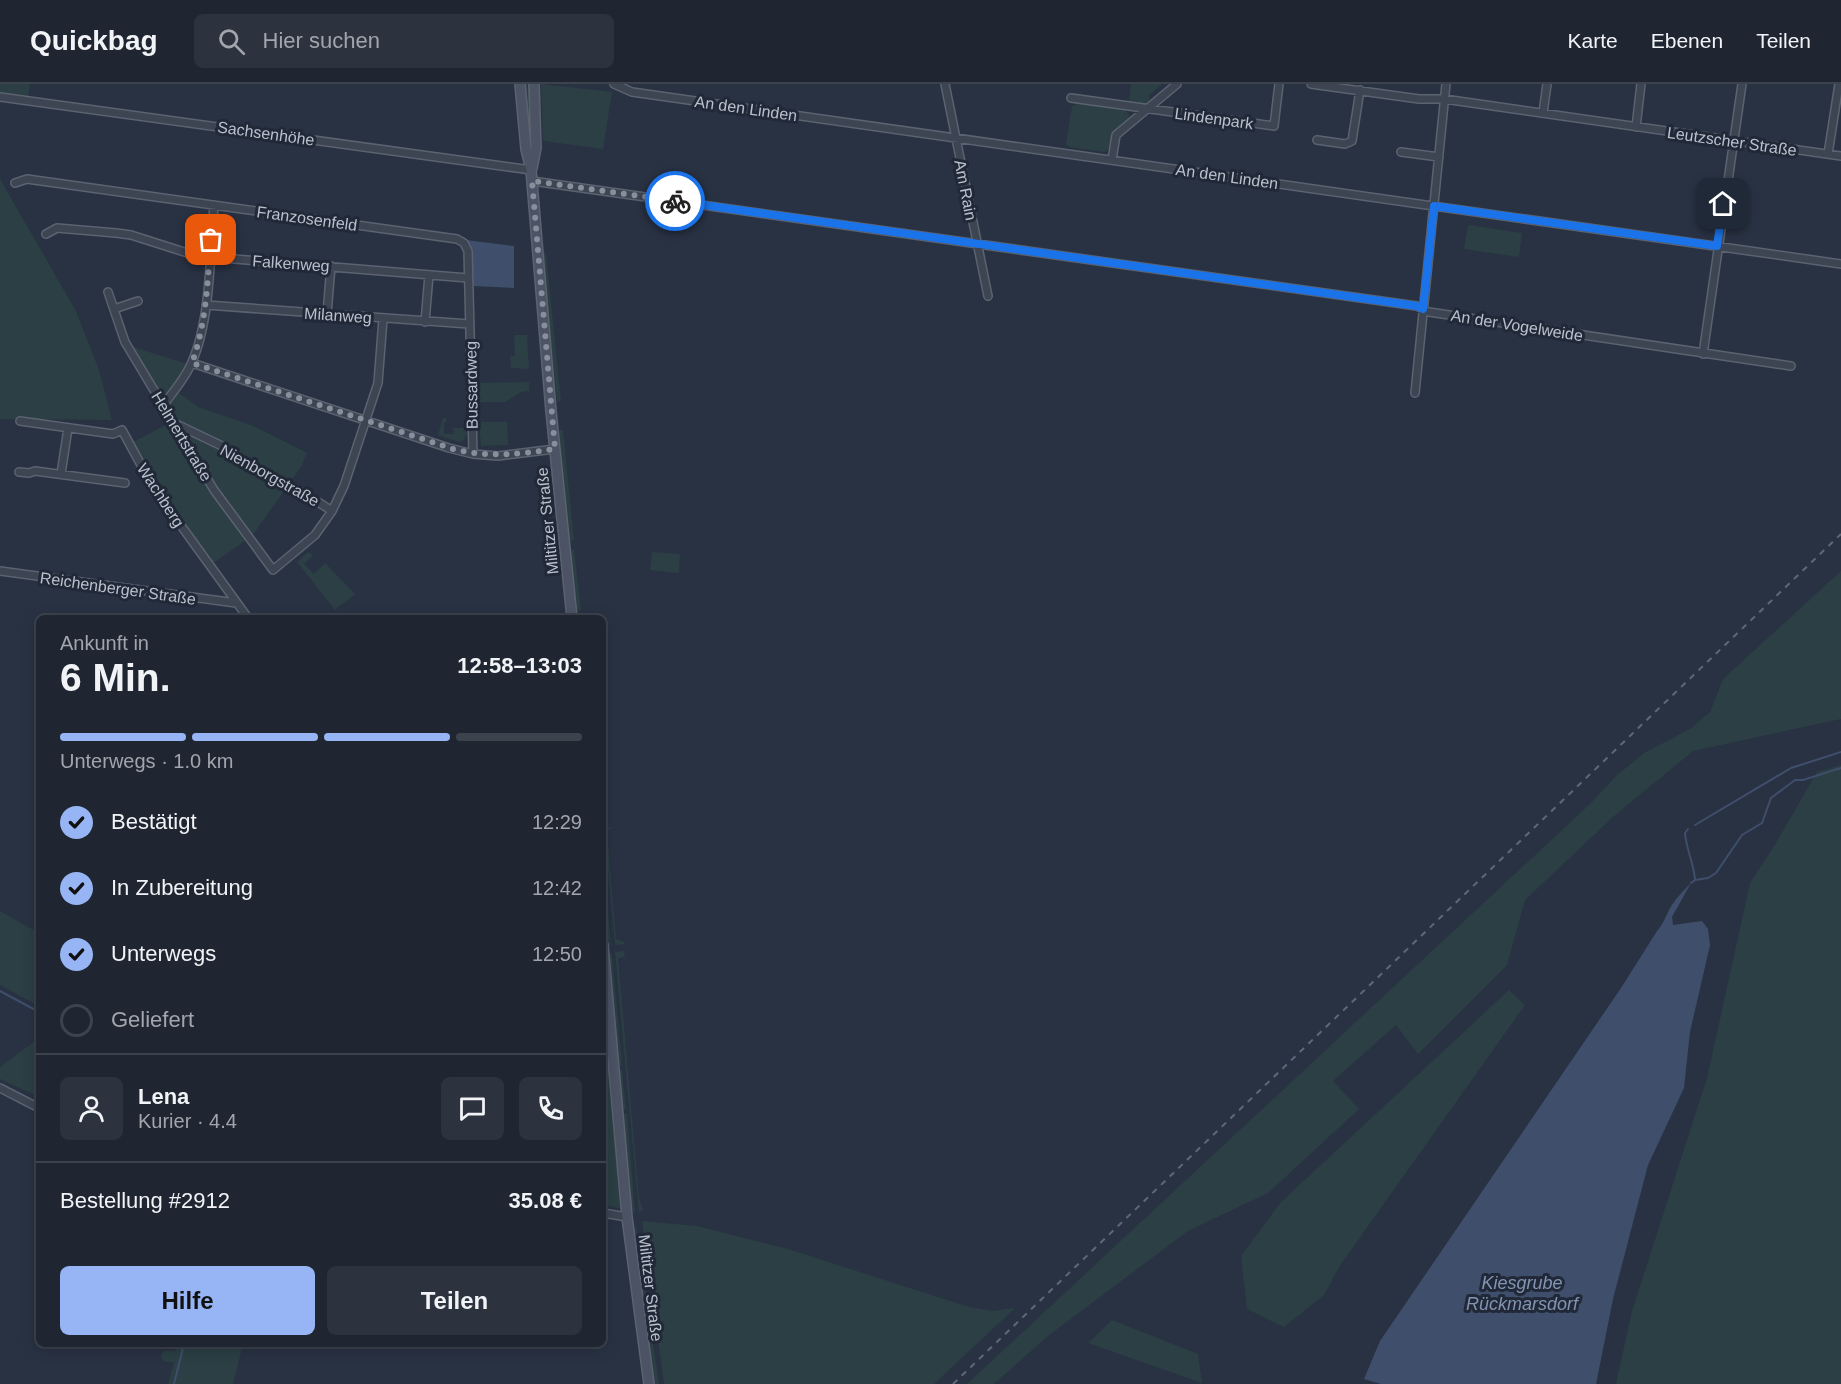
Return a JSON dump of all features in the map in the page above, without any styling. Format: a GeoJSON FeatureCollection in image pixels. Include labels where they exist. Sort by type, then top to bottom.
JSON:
{"type":"FeatureCollection","features":[{"type":"Feature","properties":{"kind":"street","name":"Miltitzer Straße"},"geometry":{"type":"LineString","coordinates":[[520,84],[526,149],[531,170],[572,615]]}},
{"type":"Feature","properties":{"kind":"street","name":"Miltitzer Straße"},"geometry":{"type":"LineString","coordinates":[[531,170],[536,148],[534,84]]}},
{"type":"Feature","properties":{"kind":"street","name":"An den Linden"},"geometry":{"type":"LineString","coordinates":[[614,84],[632,92],[1841,264]]}},
{"type":"Feature","properties":{"kind":"street","name":"Am Rain"},"geometry":{"type":"LineString","coordinates":[[945,84],[988,296]]}},
{"type":"Feature","properties":{"kind":"street","name":"Lindenpark"},"geometry":{"type":"LineString","coordinates":[[1112,160],[1116,135],[1177,84]]}},
{"type":"Feature","properties":{"kind":"street","name":"Lindenpark"},"geometry":{"type":"LineString","coordinates":[[1071,98],[1274,126],[1280,84]]}},
{"type":"Feature","properties":{"kind":"street"},"geometry":{"type":"LineString","coordinates":[[1311,84],[1419,99],[1444,99]]}},
{"type":"Feature","properties":{"kind":"street"},"geometry":{"type":"LineString","coordinates":[[1415,393],[1446,84]]}},
{"type":"Feature","properties":{"kind":"street"},"geometry":{"type":"LineString","coordinates":[[1543,113],[1547,84]]}},
{"type":"Feature","properties":{"kind":"street"},"geometry":{"type":"LineString","coordinates":[[1636,127],[1641,84]]}},
{"type":"Feature","properties":{"kind":"street"},"geometry":{"type":"LineString","coordinates":[[1703,354],[1742,84]]}},
{"type":"Feature","properties":{"kind":"street"},"geometry":{"type":"LineString","coordinates":[[1828,154],[1839,84]]}},
{"type":"Feature","properties":{"kind":"street"},"geometry":{"type":"LineString","coordinates":[[1317,140],[1345,144],[1352,141],[1360,90]]}},
{"type":"Feature","properties":{"kind":"street","name":"Sachsenhöhe"},"geometry":{"type":"LineString","coordinates":[[0,97],[531,170]]}},
{"type":"Feature","properties":{"kind":"street","name":"Leutzscher Straße"},"geometry":{"type":"LineString","coordinates":[[1444,99],[1841,156]]}},
{"type":"Feature","properties":{"kind":"street"},"geometry":{"type":"LineString","coordinates":[[1401,152],[1439,157]]}},
{"type":"Feature","properties":{"kind":"street","name":"Franzosenfeld"},"geometry":{"type":"LineString","coordinates":[[15,183],[27,179],[457,239]]}},
{"type":"Feature","properties":{"kind":"street","name":"An der Vogelweide"},"geometry":{"type":"LineString","coordinates":[[532,181],[1417,306],[1429,312],[1791,366]]}},
{"type":"Feature","properties":{"kind":"street"},"geometry":{"type":"LineString","coordinates":[[164,404],[192,363],[201,337],[206,305],[214,205]]}},
{"type":"Feature","properties":{"kind":"street","name":"Falkenweg"},"geometry":{"type":"LineString","coordinates":[[46,234],[57,228],[125,234],[176,250],[210,257],[468,278]]}},
{"type":"Feature","properties":{"kind":"street","name":"Bussardweg"},"geometry":{"type":"LineString","coordinates":[[457,239],[464,243],[468,251],[473,454],[498,456],[555,449]]}},
{"type":"Feature","properties":{"kind":"street"},"geometry":{"type":"LineString","coordinates":[[327,314],[332,266]]}},
{"type":"Feature","properties":{"kind":"street"},"geometry":{"type":"LineString","coordinates":[[425,322],[429,275]]}},
{"type":"Feature","properties":{"kind":"street","name":"Helmertstraße"},"geometry":{"type":"LineString","coordinates":[[108,292],[125,342],[214,490],[273,570],[315,535],[332,511]]}},
{"type":"Feature","properties":{"kind":"street"},"geometry":{"type":"LineString","coordinates":[[114,309],[138,301]]}},
{"type":"Feature","properties":{"kind":"street","name":"Milanweg"},"geometry":{"type":"LineString","coordinates":[[206,305],[469,324]]}},
{"type":"Feature","properties":{"kind":"street"},"geometry":{"type":"LineString","coordinates":[[332,511],[344,486],[378,383],[383,319]]}},
{"type":"Feature","properties":{"kind":"street"},"geometry":{"type":"LineString","coordinates":[[192,363],[473,454]]}},
{"type":"Feature","properties":{"kind":"street","name":"Wachberg"},"geometry":{"type":"LineString","coordinates":[[20,422],[113,434],[122,430],[153,488],[236,603]]}},
{"type":"Feature","properties":{"kind":"street","name":"Nienborgstraße"},"geometry":{"type":"LineString","coordinates":[[175,423],[222,446],[226,451],[254,468],[308,495],[332,511]]}},
{"type":"Feature","properties":{"kind":"street"},"geometry":{"type":"LineString","coordinates":[[62,474],[68,428]]}},
{"type":"Feature","properties":{"kind":"street","name":"Wachberg"},"geometry":{"type":"LineString","coordinates":[[20,472],[35,471],[125,483]]}},
{"type":"Feature","properties":{"kind":"street","name":"Reichenberger Straße"},"geometry":{"type":"LineString","coordinates":[[0,571],[236,603]]}},
{"type":"Feature","properties":{"kind":"street"},"geometry":{"type":"LineString","coordinates":[[236,603],[246,615]]}},
{"type":"Feature","properties":{"kind":"street","name":"Miltitzer Straße"},"geometry":{"type":"LineString","coordinates":[[606,979],[627,1217],[649,1384]]}},
{"type":"Feature","properties":{"kind":"street"},"geometry":{"type":"LineString","coordinates":[[0,1088],[36,1106]]}},
{"type":"Feature","properties":{"kind":"street"},"geometry":{"type":"LineString","coordinates":[[606,1214],[627,1217]]}},
{"type":"Feature","properties":{"kind":"green space"},"geometry":{"type":"Polygon","coordinates":[[[0,84],[30,84],[28,98],[0,94],[0,84]]]}},
{"type":"Feature","properties":{"kind":"green space"},"geometry":{"type":"Polygon","coordinates":[[[524,84],[530,84],[534,151],[528,152],[524,84]]]}},
{"type":"Feature","properties":{"kind":"green space"},"geometry":{"type":"Polygon","coordinates":[[[541,84],[612,92],[603,149],[543,141],[541,84]]]}},
{"type":"Feature","properties":{"kind":"green space"},"geometry":{"type":"Polygon","coordinates":[[[1131,84],[1162,84],[1148,96],[1151,100],[1145,104],[1129,102],[1131,84]]]}},
{"type":"Feature","properties":{"kind":"green space"},"geometry":{"type":"Polygon","coordinates":[[[1085,102],[1123,108],[1129,114],[1129,119],[1112,133],[1109,148],[1105,152],[1069,147],[1066,144],[1072,106],[1085,102]]]}},
{"type":"Feature","properties":{"kind":"green space"},"geometry":{"type":"Polygon","coordinates":[[[0,179],[76,311],[99,370],[112,420],[0,419],[0,179]]]}},
{"type":"Feature","properties":{"kind":"green space"},"geometry":{"type":"Polygon","coordinates":[[[1468,225],[1522,233],[1519,257],[1464,249],[1468,225]]]}},
{"type":"Feature","properties":{"kind":"green space"},"geometry":{"type":"Polygon","coordinates":[[[542,251],[546,253],[561,401],[557,402],[542,251]]]}},
{"type":"Feature","properties":{"kind":"green space"},"geometry":{"type":"Polygon","coordinates":[[[514,335],[527,335],[529,369],[511,368],[510,357],[515,356],[514,335]]]}},
{"type":"Feature","properties":{"kind":"green space"},"geometry":{"type":"Polygon","coordinates":[[[133,347],[187,364],[165,396],[159,391],[133,347]]]}},
{"type":"Feature","properties":{"kind":"green space"},"geometry":{"type":"Polygon","coordinates":[[[529,382],[529,391],[521,392],[505,402],[476,402],[476,383],[529,382]]]}},
{"type":"Feature","properties":{"kind":"green space"},"geometry":{"type":"Polygon","coordinates":[[[179,393],[198,407],[251,425],[307,453],[301,467],[252,536],[212,564],[133,442],[166,425],[160,411],[179,393]]]}},
{"type":"Feature","properties":{"kind":"green space"},"geometry":{"type":"Polygon","coordinates":[[[443,418],[446,418],[444,434],[453,434],[454,430],[451,428],[463,428],[467,433],[464,440],[459,442],[438,435],[443,418]]]}},
{"type":"Feature","properties":{"kind":"green space"},"geometry":{"type":"Polygon","coordinates":[[[479,422],[507,422],[508,445],[481,446],[479,422]]]}},
{"type":"Feature","properties":{"kind":"green space"},"geometry":{"type":"Polygon","coordinates":[[[559,430],[563,430],[574,541],[569,540],[559,430]]]}},
{"type":"Feature","properties":{"kind":"green space"},"geometry":{"type":"Polygon","coordinates":[[[574,549],[581,610],[577,611],[570,551],[574,549]]]}},
{"type":"Feature","properties":{"kind":"green space"},"geometry":{"type":"Polygon","coordinates":[[[308,552],[313,555],[304,564],[314,574],[325,563],[355,594],[335,610],[297,562],[308,552]]]}},
{"type":"Feature","properties":{"kind":"green space"},"geometry":{"type":"Polygon","coordinates":[[[652,552],[680,554],[679,573],[650,570],[652,552]]]}},
{"type":"Feature","properties":{"kind":"green space"},"geometry":{"type":"Polygon","coordinates":[[[1841,571],[1841,719],[1693,751],[1613,817],[1525,900],[1507,965],[1418,1054],[1396,1025],[1333,1081],[1359,1109],[1268,1193],[1188,1231],[1048,1336],[994,1384],[967,1384],[1591,803],[1616,776],[1644,753],[1690,729],[1710,712],[1723,679],[1841,571]]]}},
{"type":"Feature","properties":{"kind":"green space"},"geometry":{"type":"Polygon","coordinates":[[[1841,765],[1841,1384],[1616,1384],[1632,1311],[1707,1078],[1750,883],[1817,772],[1841,765]]]}},
{"type":"Feature","properties":{"kind":"green space"},"geometry":{"type":"Polygon","coordinates":[[[614,827],[607,831],[616,939],[624,944],[615,945],[606,828],[614,827]]]}},
{"type":"Feature","properties":{"kind":"green space"},"geometry":{"type":"Polygon","coordinates":[[[606,887],[611,946],[607,946],[606,936],[606,887]]]}},
{"type":"Feature","properties":{"kind":"green space"},"geometry":{"type":"Polygon","coordinates":[[[0,911],[36,931],[36,1004],[0,985],[0,911]]]}},
{"type":"Feature","properties":{"kind":"green space"},"geometry":{"type":"Polygon","coordinates":[[[624,951],[625,956],[618,959],[639,1198],[643,1210],[639,1212],[615,952],[624,951]]]}},
{"type":"Feature","properties":{"kind":"green space"},"geometry":{"type":"Polygon","coordinates":[[[608,953],[612,953],[622,1065],[617,1065],[608,953]]]}},
{"type":"Feature","properties":{"kind":"green space"},"geometry":{"type":"Polygon","coordinates":[[[1509,990],[1525,1005],[1339,1267],[1324,1295],[1284,1327],[1247,1309],[1241,1256],[1281,1202],[1509,990]]]}},
{"type":"Feature","properties":{"kind":"green space"},"geometry":{"type":"Polygon","coordinates":[[[36,1040],[36,1096],[0,1079],[0,1067],[36,1040]]]}},
{"type":"Feature","properties":{"kind":"green space"},"geometry":{"type":"Polygon","coordinates":[[[606,1066],[609,1066],[620,1208],[606,1206],[606,1066]]]}},
{"type":"Feature","properties":{"kind":"green space"},"geometry":{"type":"Polygon","coordinates":[[[618,1070],[622,1070],[626,1109],[621,1109],[618,1070]]]}},
{"type":"Feature","properties":{"kind":"green space"},"geometry":{"type":"Polygon","coordinates":[[[621,1114],[627,1114],[635,1214],[630,1207],[621,1114]]]}},
{"type":"Feature","properties":{"kind":"green space"},"geometry":{"type":"Polygon","coordinates":[[[642,1221],[697,1226],[788,1249],[969,1307],[992,1311],[1015,1308],[934,1384],[664,1384],[642,1221]]]}},
{"type":"Feature","properties":{"kind":"green space"},"geometry":{"type":"Polygon","coordinates":[[[636,1226],[659,1384],[654,1384],[650,1364],[633,1233],[636,1226]]]}},
{"type":"Feature","properties":{"kind":"green space"},"geometry":{"type":"Polygon","coordinates":[[[1112,1320],[1198,1354],[1202,1383],[1088,1343],[1112,1320]]]}},
{"type":"Feature","properties":{"kind":"green space"},"geometry":{"type":"Polygon","coordinates":[[[177,1347],[242,1347],[233,1384],[168,1384],[174,1363],[163,1361],[161,1356],[164,1351],[175,1351],[177,1347]]]}},
{"type":"Feature","properties":{"kind":"water"},"geometry":{"type":"Polygon","coordinates":[[[466,240],[514,246],[514,288],[473,286],[473,250],[466,240]]]}},
{"type":"Feature","properties":{"kind":"water","name":"Kiesgrube Rückmarsdorf"},"geometry":{"type":"Polygon","coordinates":[[[1691,883],[1672,917],[1673,925],[1702,921],[1708,929],[1710,945],[1690,1032],[1684,1088],[1648,1165],[1613,1299],[1596,1384],[1381,1384],[1364,1379],[1380,1341],[1621,988],[1674,902],[1691,883]]]}},
{"type":"Feature","properties":{"kind":"waterway"},"geometry":{"type":"LineString","coordinates":[[1695,825],[1791,768],[1841,752]]}},
{"type":"Feature","properties":{"kind":"waterway"},"geometry":{"type":"LineString","coordinates":[[1691,883],[1716,873],[1742,835],[1762,823],[1771,798],[1795,780],[1803,780],[1841,768]]}},
{"type":"Feature","properties":{"kind":"waterway"},"geometry":{"type":"LineString","coordinates":[[1688,829],[1685,833],[1695,880]]}},
{"type":"Feature","properties":{"kind":"waterway"},"geometry":{"type":"LineString","coordinates":[[0,991],[36,1010]]}},
{"type":"Feature","properties":{"kind":"waterway"},"geometry":{"type":"LineString","coordinates":[[174,1384],[183,1347]]}},
{"type":"Feature","properties":{"kind":"railway"},"geometry":{"type":"LineString","coordinates":[[953,1384],[1841,534]]}},
{"type":"Feature","properties":{"kind":"way so far"},"geometry":{"type":"LineString","coordinates":[[211,240],[205,318],[192,363],[453,449],[473,454],[498,456],[555,449],[532,181],[675,201]]}},
{"type":"Feature","properties":{"kind":"route"},"geometry":{"type":"LineString","coordinates":[[675,201],[1417,306],[1423,309],[1434,206],[1717,246],[1723,204]]}}]}
